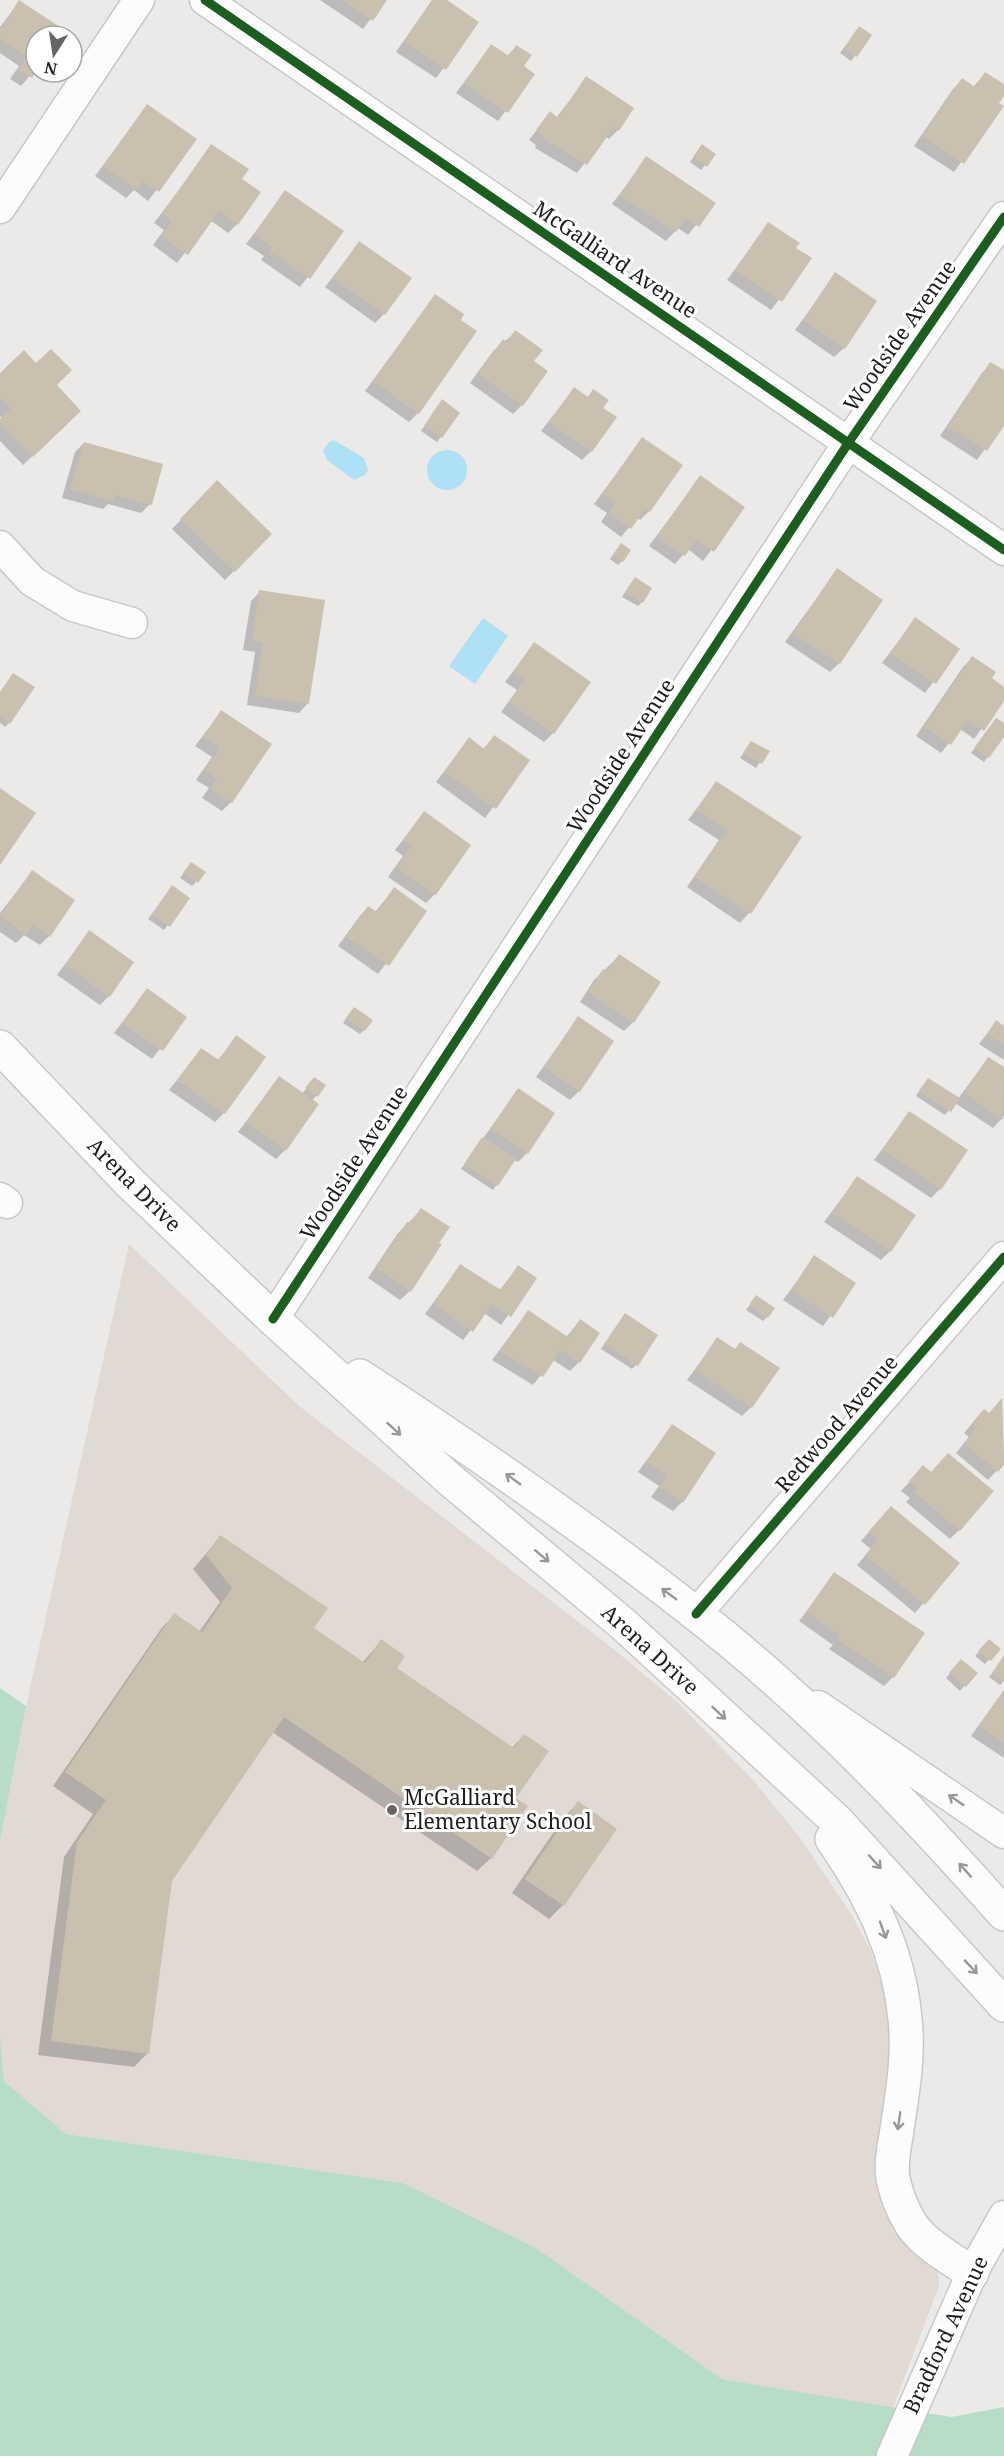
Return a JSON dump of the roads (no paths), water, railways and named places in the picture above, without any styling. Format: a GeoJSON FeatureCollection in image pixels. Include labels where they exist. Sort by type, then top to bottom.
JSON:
{"type":"FeatureCollection","features":[{"type":"Feature","properties":{"kind":"main road","name":"Arena Drive"},"geometry":{"type":"LineString","coordinates":[[0,1047],[131,1184],[273,1319],[448,1478],[623,1624],[838,1822],[1004,2005]]}},
{"type":"Feature","properties":{"kind":"main road","name":"Arena Drive"},"geometry":{"type":"LineString","coordinates":[[273,1319],[478,1453],[696,1614],[851,1751],[1004,1914]]}},
{"type":"Feature","properties":{"kind":"main road"},"geometry":{"type":"LineString","coordinates":[[786,1774],[851,1868],[879,1916],[896,1964],[906,2019],[906,2070],[893,2158],[893,2178],[904,2209],[919,2235],[972,2273]]}},
{"type":"Feature","properties":{"kind":"street"},"geometry":{"type":"LineString","coordinates":[[0,208],[139,0]]}},
{"type":"Feature","properties":{"kind":"street","name":"McGalliard Avenue"},"geometry":{"type":"LineString","coordinates":[[205,0],[1004,550]]}},
{"type":"Feature","properties":{"kind":"street","name":"Woodside Avenue"},"geometry":{"type":"LineString","coordinates":[[273,1319],[849,442],[1004,217]]}},
{"type":"Feature","properties":{"kind":"street"},"geometry":{"type":"LineString","coordinates":[[0,546],[32,581],[73,606],[132,622]]}},
{"type":"Feature","properties":{"kind":"street","name":"Redwood Avenue"},"geometry":{"type":"LineString","coordinates":[[696,1614],[1004,1257]]}},
{"type":"Feature","properties":{"kind":"street"},"geometry":{"type":"LineString","coordinates":[[748,1658],[1004,1833]]}},
{"type":"Feature","properties":{"kind":"street","name":"Bradford Avenue"},"geometry":{"type":"LineString","coordinates":[[892,2456],[972,2273],[1004,2216]]}},
{"type":"Feature","properties":{"kind":"water"},"geometry":{"type":"Polygon","coordinates":[[[334,440],[364,458],[368,470],[365,475],[354,480],[327,460],[323,450],[329,442],[334,440]]]}},
{"type":"Feature","properties":{"kind":"water"},"geometry":{"type":"Polygon","coordinates":[[[447,450],[461,456],[467,470],[461,484],[447,490],[433,484],[427,470],[433,456],[447,450]]]}},
{"type":"Feature","properties":{"kind":"water"},"geometry":{"type":"Polygon","coordinates":[[[483,618],[508,636],[475,684],[449,666],[483,618]]]}},
{"type":"Feature","properties":{"kind":"place","name":"McGalliard Elementary School"},"geometry":{"type":"Point","coordinates":[392,1810]}}]}
